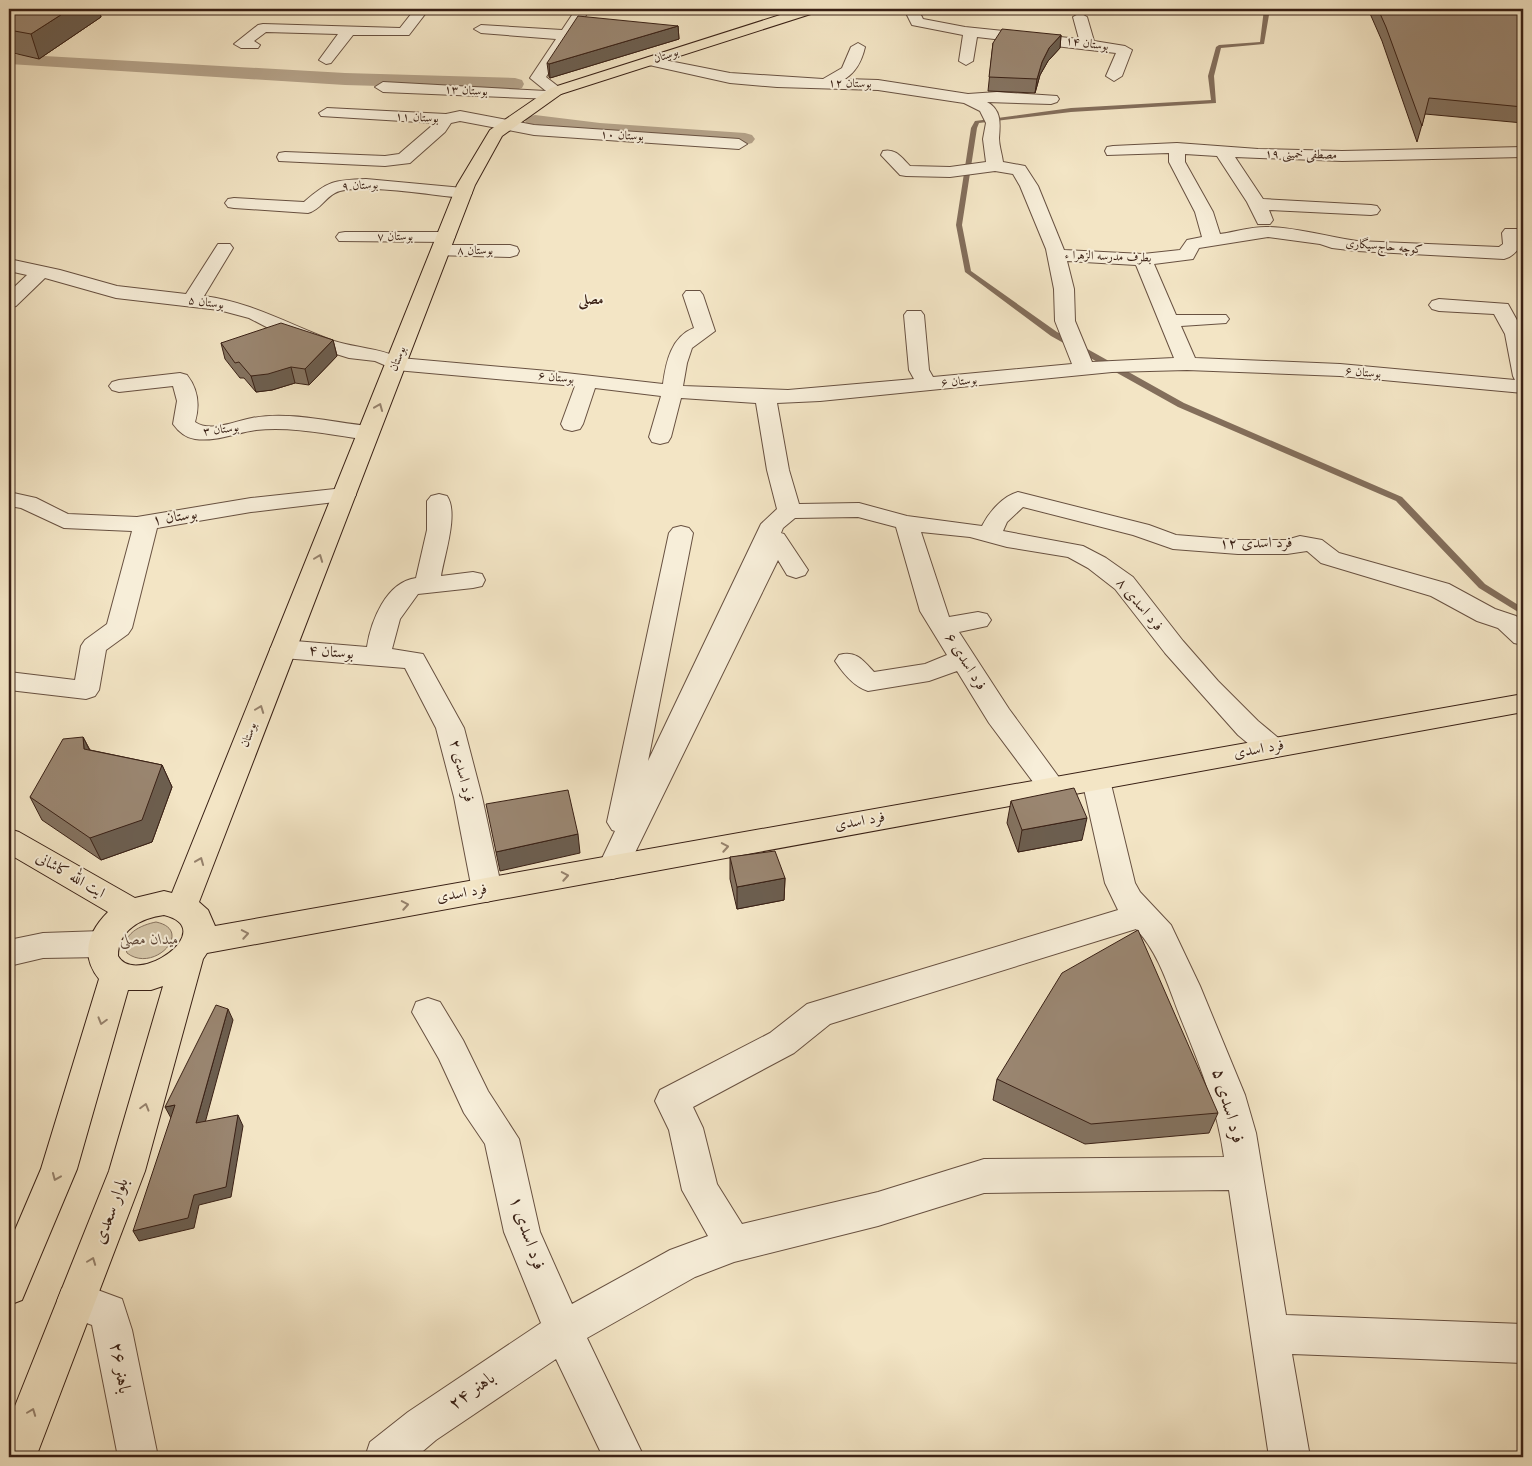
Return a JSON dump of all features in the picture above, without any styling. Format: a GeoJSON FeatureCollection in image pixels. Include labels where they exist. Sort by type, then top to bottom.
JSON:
{"type":"FeatureCollection","features":[{"type":"Feature","properties":{"kind":"main road","name":"بوستان"},"geometry":{"type":"LineString","coordinates":[[182,906],[463,193],[496,133],[552,94],[812,9]]}},
{"type":"Feature","properties":{"kind":"main road","name":"فرد اسدی"},"geometry":{"type":"LineString","coordinates":[[192,950],[487,890],[1523,702]]}},
{"type":"Feature","properties":{"kind":"main road","name":"ایت الله کاشانی"},"geometry":{"type":"LineString","coordinates":[[9,840],[132,911]]}},
{"type":"Feature","properties":{"kind":"main road"},"geometry":{"type":"LineString","coordinates":[[164,903],[182,906],[192,912],[198,920],[200,931],[192,950],[160,975],[144,979],[116,975],[107,967],[102,956],[102,944],[108,932],[132,911],[164,903]]}},
{"type":"Feature","properties":{"kind":"main road","name":"بلوار سعدی"},"geometry":{"type":"LineString","coordinates":[[15,1457],[127,1170],[192,950]]}},
{"type":"Feature","properties":{"kind":"main road"},"geometry":{"type":"LineString","coordinates":[[9,1287],[59,1169],[116,975]]}},
{"type":"Feature","properties":{"kind":"street"},"geometry":{"type":"LineString","coordinates":[[253,46],[241,44],[262,28],[404,32],[422,9]]}},
{"type":"Feature","properties":{"kind":"street"},"geometry":{"type":"LineString","coordinates":[[552,94],[538,78],[582,9]]}},
{"type":"Feature","properties":{"kind":"street","name":"بوستان ۱۴"},"geometry":{"type":"LineString","coordinates":[[911,9],[917,22],[971,32],[1088,44],[1125,50],[1114,76]]}},
{"type":"Feature","properties":{"kind":"street"},"geometry":{"type":"LineString","coordinates":[[1080,17],[1088,44]]}},
{"type":"Feature","properties":{"kind":"street"},"geometry":{"type":"LineString","coordinates":[[481,29],[566,35]]}},
{"type":"Feature","properties":{"kind":"street"},"geometry":{"type":"LineString","coordinates":[[326,60],[349,30]]}},
{"type":"Feature","properties":{"kind":"street"},"geometry":{"type":"LineString","coordinates":[[966,61],[971,32]]}},
{"type":"Feature","properties":{"kind":"street"},"geometry":{"type":"LineString","coordinates":[[824,84],[843,76],[855,62],[858,47]]}},
{"type":"Feature","properties":{"kind":"street","name":"۱۲ بوستان"},"geometry":{"type":"LineString","coordinates":[[649,61],[730,78],[824,84],[878,85],[968,99],[997,97],[1051,99]]}},
{"type":"Feature","properties":{"kind":"street","name":"بوستان ۱۳"},"geometry":{"type":"LineString","coordinates":[[383,87],[552,94]]}},
{"type":"Feature","properties":{"kind":"street"},"geometry":{"type":"LineString","coordinates":[[968,99],[986,108],[994,123],[991,139],[995,166]]}},
{"type":"Feature","properties":{"kind":"street","name":"بوستان ۱۱"},"geometry":{"type":"LineString","coordinates":[[327,113],[446,119],[460,116],[505,126]]}},
{"type":"Feature","properties":{"kind":"street"},"geometry":{"type":"LineString","coordinates":[[286,157],[385,161],[404,159],[439,129],[446,119]]}},
{"type":"Feature","properties":{"kind":"street","name":"بوستان ۱۰"},"geometry":{"type":"LineString","coordinates":[[505,126],[567,133],[739,144]]}},
{"type":"Feature","properties":{"kind":"street"},"geometry":{"type":"LineString","coordinates":[[1177,148],[1177,162],[1204,212],[1212,239]]}},
{"type":"Feature","properties":{"kind":"street","name":"مصطفی خمینی ۱۹"},"geometry":{"type":"LineString","coordinates":[[1114,151],[1177,148],[1342,156],[1523,152]]}},
{"type":"Feature","properties":{"kind":"street"},"geometry":{"type":"LineString","coordinates":[[1223,151],[1231,168],[1250,190],[1268,232]]}},
{"type":"Feature","properties":{"kind":"street"},"geometry":{"type":"LineString","coordinates":[[889,155],[906,171],[950,172],[995,166],[1019,170],[1028,186],[1056,255],[1064,289],[1066,321],[1085,370]]}},
{"type":"Feature","properties":{"kind":"street","name":"بوستان ۹"},"geometry":{"type":"LineString","coordinates":[[234,202],[308,208],[329,189],[366,184],[463,193]]}},
{"type":"Feature","properties":{"kind":"street"},"geometry":{"type":"LineString","coordinates":[[1257,204],[1371,210]]}},
{"type":"Feature","properties":{"kind":"street","name":"کوچه حاج‌سیگاری"},"geometry":{"type":"LineString","coordinates":[[1212,239],[1268,232],[1325,239],[1332,243],[1357,246],[1504,253],[1512,244],[1517,234]]}},
{"type":"Feature","properties":{"kind":"street","name":"بوستان ۷"},"geometry":{"type":"LineString","coordinates":[[345,237],[443,244]]}},
{"type":"Feature","properties":{"kind":"street","name":"بطرف مدرسه الزهرا ء"},"geometry":{"type":"LineString","coordinates":[[1056,255],[1143,260],[1186,255],[1192,244],[1212,239]]}},
{"type":"Feature","properties":{"kind":"street","name":"بوستان ۸"},"geometry":{"type":"LineString","coordinates":[[443,244],[510,251]]}},
{"type":"Feature","properties":{"kind":"street"},"geometry":{"type":"LineString","coordinates":[[192,301],[224,248]]}},
{"type":"Feature","properties":{"kind":"street"},"geometry":{"type":"LineString","coordinates":[[1143,260],[1187,364]]}},
{"type":"Feature","properties":{"kind":"street","name":"بوستان ۵"},"geometry":{"type":"LineString","coordinates":[[9,265],[116,292],[221,304],[256,314],[303,337],[349,352],[380,356],[396,364]]}},
{"type":"Feature","properties":{"kind":"street"},"geometry":{"type":"LineString","coordinates":[[9,302],[41,272]]}},
{"type":"Feature","properties":{"kind":"street"},"geometry":{"type":"LineString","coordinates":[[660,437],[672,391],[676,362],[681,349],[695,334],[706,332],[692,295]]}},
{"type":"Feature","properties":{"kind":"street"},"geometry":{"type":"LineString","coordinates":[[1439,305],[1501,308],[1514,334],[1523,376]]}},
{"type":"Feature","properties":{"kind":"street"},"geometry":{"type":"LineString","coordinates":[[914,315],[919,370],[927,385]]}},
{"type":"Feature","properties":{"kind":"street"},"geometry":{"type":"LineString","coordinates":[[1168,321],[1219,319]]}},
{"type":"Feature","properties":{"kind":"street","name":"بوستان ۶"},"geometry":{"type":"LineString","coordinates":[[396,364],[587,381],[718,396],[766,398],[820,395],[1120,366],[1187,364],[1340,370],[1523,387]]}},
{"type":"Feature","properties":{"kind":"street","name":"بوستان ۳"},"geometry":{"type":"LineString","coordinates":[[119,386],[180,379],[185,388],[189,406],[184,424],[196,433],[232,431],[253,424],[292,423],[368,433]]}},
{"type":"Feature","properties":{"kind":"street"},"geometry":{"type":"LineString","coordinates":[[572,424],[587,381]]}},
{"type":"Feature","properties":{"kind":"street"},"geometry":{"type":"LineString","coordinates":[[613,867],[773,524],[789,511],[778,470],[766,398]]}},
{"type":"Feature","properties":{"kind":"street","name":"بوستان ۱"},"geometry":{"type":"LineString","coordinates":[[9,499],[28,503],[64,521],[102,524],[146,523],[251,505],[344,495]]}},
{"type":"Feature","properties":{"kind":"street","name":"فرد اسدی ۱۲"},"geometry":{"type":"LineString","coordinates":[[988,535],[997,519],[1018,499],[1141,530],[1173,542],[1238,548],[1287,547],[1300,543],[1314,545],[1330,558],[1440,590],[1486,615],[1518,627]]}},
{"type":"Feature","properties":{"kind":"street"},"geometry":{"type":"LineString","coordinates":[[427,586],[432,554],[439,530],[439,501]]}},
{"type":"Feature","properties":{"kind":"street","name":"فرد اسدی ۸"},"geometry":{"type":"LineString","coordinates":[[789,511],[859,510],[906,523],[971,530],[988,535],[1074,551],[1097,563],[1124,583],[1174,647],[1209,687],[1248,728],[1272,748]]}},
{"type":"Feature","properties":{"kind":"street"},"geometry":{"type":"LineString","coordinates":[[9,681],[86,690],[94,646],[119,628],[146,523]]}},
{"type":"Feature","properties":{"kind":"street","name":"فرد اسدی ۶"},"geometry":{"type":"LineString","coordinates":[[906,523],[934,611],[999,716],[1052,788]]}},
{"type":"Feature","properties":{"kind":"street"},"geometry":{"type":"LineString","coordinates":[[613,867],[681,532]]}},
{"type":"Feature","properties":{"kind":"street"},"geometry":{"type":"LineString","coordinates":[[613,867],[776,539],[796,570]]}},
{"type":"Feature","properties":{"kind":"street"},"geometry":{"type":"LineString","coordinates":[[378,657],[381,636],[390,609],[410,587],[472,580]]}},
{"type":"Feature","properties":{"kind":"street"},"geometry":{"type":"LineString","coordinates":[[943,626],[978,620]]}},
{"type":"Feature","properties":{"kind":"street","name":"بوستان ۴"},"geometry":{"type":"LineString","coordinates":[[283,649],[414,660]]}},
{"type":"Feature","properties":{"kind":"street"},"geometry":{"type":"LineString","coordinates":[[848,661],[868,682],[930,672],[962,659]]}},
{"type":"Feature","properties":{"kind":"street","name":"فرد اسدی ۲"},"geometry":{"type":"LineString","coordinates":[[414,660],[450,728],[468,797],[487,890]]}},
{"type":"Feature","properties":{"kind":"street","name":"فرد اسدی ۵"},"geometry":{"type":"LineString","coordinates":[[1096,780],[1120,883],[1128,900],[1160,934],[1184,986],[1228,1095],[1238,1133],[1289,1457]]}},
{"type":"Feature","properties":{"kind":"street"},"geometry":{"type":"LineString","coordinates":[[734,1244],[700,1190],[686,1128],[672,1101],[782,1043],[819,1014],[1142,915]]}},
{"type":"Feature","properties":{"kind":"street"},"geometry":{"type":"LineString","coordinates":[[9,953],[21,949],[51,945],[102,944]]}},
{"type":"Feature","properties":{"kind":"street","name":"فرد اسدی ۱"},"geometry":{"type":"LineString","coordinates":[[428,1012],[451,1050],[476,1102],[501,1139],[522,1232],[564,1330],[624,1457]]}},
{"type":"Feature","properties":{"kind":"street","name":"باهنر ۲۴"},"geometry":{"type":"LineString","coordinates":[[385,1457],[422,1426],[564,1330],[683,1262],[734,1244],[878,1209],[984,1176],[1244,1173]]}},
{"type":"Feature","properties":{"kind":"street","name":"باهنر ۲۶"},"geometry":{"type":"LineString","coordinates":[[76,1302],[108,1312],[118,1350],[127,1414],[138,1457]]}},
{"type":"Feature","properties":{"kind":"street"},"geometry":{"type":"LineString","coordinates":[[1270,1334],[1523,1344]]}},
{"type":"Feature","properties":{"kind":"green space","name":"میدان مصلی"},"geometry":{"type":"Polygon","coordinates":[[[156,922],[167,926],[172,933],[171,941],[166,948],[158,955],[148,958],[138,958],[127,953],[126,941],[129,936],[138,928],[156,922]]]}},
{"type":"Feature","properties":{"kind":"building"},"geometry":{"type":"Polygon","coordinates":[[[9,9],[70,9],[31,34],[9,30],[9,9]]]}},
{"type":"Feature","properties":{"kind":"building"},"geometry":{"type":"Polygon","coordinates":[[[1378,9],[1523,9],[1523,39],[1518,39],[1523,48],[1523,107],[1429,98],[1422,126],[1378,9]]]}},
{"type":"Feature","properties":{"kind":"building"},"geometry":{"type":"Polygon","coordinates":[[[578,16],[678,26],[549,64],[547,63],[578,16]]]}},
{"type":"Feature","properties":{"kind":"building"},"geometry":{"type":"Polygon","coordinates":[[[1002,29],[1061,35],[1049,48],[1037,79],[989,77],[993,43],[1002,29]]]}},
{"type":"Feature","properties":{"kind":"building"},"geometry":{"type":"Polygon","coordinates":[[[281,323],[333,340],[305,369],[291,367],[268,374],[251,376],[239,362],[235,363],[221,343],[281,323]]]}},
{"type":"Feature","properties":{"kind":"building"},"geometry":{"type":"Polygon","coordinates":[[[83,737],[84,749],[162,765],[142,820],[90,838],[30,797],[63,739],[83,737]]]}},
{"type":"Feature","properties":{"kind":"building"},"geometry":{"type":"Polygon","coordinates":[[[1074,788],[1087,818],[1022,830],[1011,801],[1074,788]]]}},
{"type":"Feature","properties":{"kind":"building"},"geometry":{"type":"Polygon","coordinates":[[[568,790],[578,834],[496,852],[486,804],[568,790]]]}},
{"type":"Feature","properties":{"kind":"building"},"geometry":{"type":"Polygon","coordinates":[[[775,851],[785,878],[737,887],[730,857],[775,851]]]}},
{"type":"Feature","properties":{"kind":"building"},"geometry":{"type":"Polygon","coordinates":[[[1138,930],[1218,1113],[1091,1124],[997,1079],[1062,973],[1138,930]]]}},
{"type":"Feature","properties":{"kind":"building"},"geometry":{"type":"Polygon","coordinates":[[[216,1005],[228,1009],[196,1123],[238,1115],[226,1187],[194,1195],[188,1218],[133,1231],[175,1105],[165,1107],[216,1005]]]}},
{"type":"Feature","properties":{"kind":"waterway"},"geometry":{"type":"LineString","coordinates":[[1267,9],[1262,43],[1219,47],[1211,76],[1214,102],[1071,110],[977,122],[974,128],[959,225],[968,272],[1054,334],[1181,405],[1399,499],[1482,586],[1523,612]]}},
{"type":"Feature","properties":{"kind":"waterway"},"geometry":{"type":"LineString","coordinates":[[9,59],[345,79],[515,84]]}},
{"type":"Feature","properties":{"kind":"waterway"},"geometry":{"type":"LineString","coordinates":[[535,121],[600,129],[745,139]]}},
{"type":"Feature","properties":{"kind":"district","name":"مصلی"},"geometry":{"type":"Point","coordinates":[591,300]}}]}
